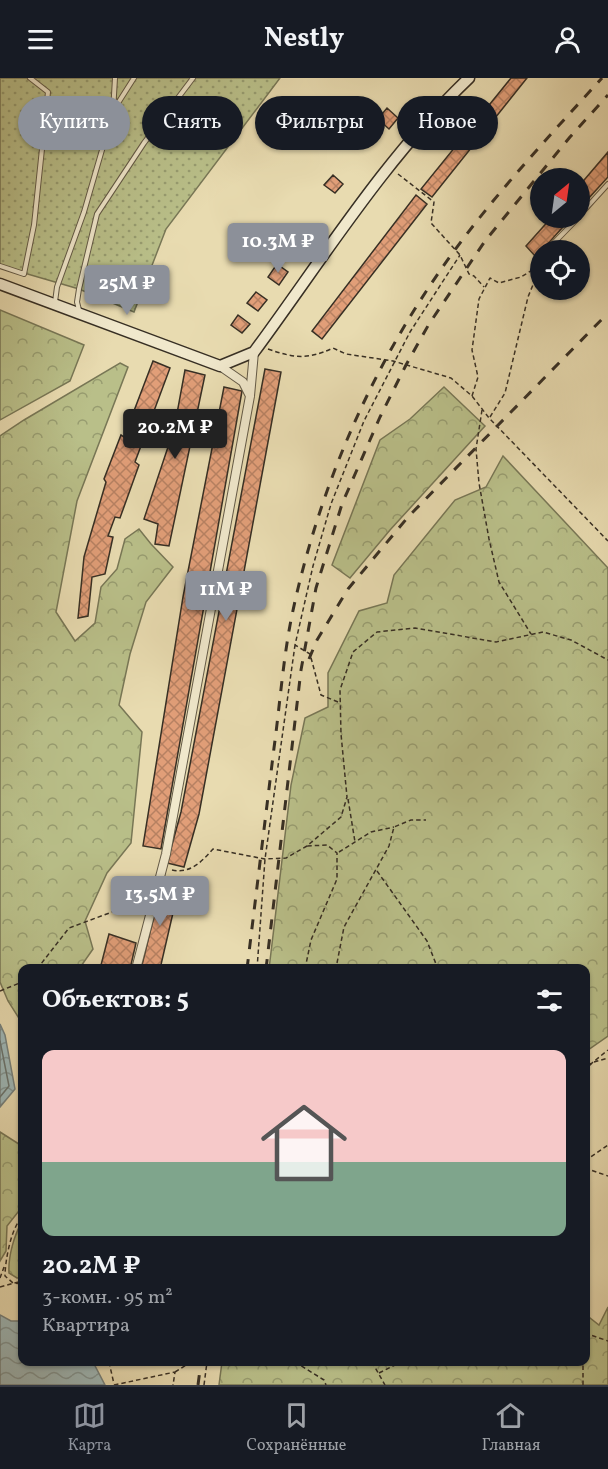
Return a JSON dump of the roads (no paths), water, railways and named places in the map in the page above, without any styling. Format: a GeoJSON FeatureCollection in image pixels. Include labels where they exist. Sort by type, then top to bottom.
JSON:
{"type":"FeatureCollection","features":[{"type":"Feature","properties":{"kind":"street"},"geometry":{"type":"LineString","coordinates":[[220,366],[256,349],[389,168],[445,101],[469,78]]}},
{"type":"Feature","properties":{"kind":"street"},"geometry":{"type":"LineString","coordinates":[[0,284],[220,366],[243,381],[250,396]]}},
{"type":"Feature","properties":{"kind":"street"},"geometry":{"type":"LineString","coordinates":[[137,964],[162,868],[250,396],[256,349]]}},
{"type":"Feature","properties":{"kind":"lane"},"geometry":{"type":"LineString","coordinates":[[0,266],[24,274],[34,225],[48,92],[30,78]]}},
{"type":"Feature","properties":{"kind":"lane"},"geometry":{"type":"LineString","coordinates":[[114,96],[115,78]]}},
{"type":"Feature","properties":{"kind":"lane"},"geometry":{"type":"LineString","coordinates":[[123,96],[134,78]]}},
{"type":"Feature","properties":{"kind":"lane"},"geometry":{"type":"LineString","coordinates":[[80,314],[77,302],[79,289],[97,214],[144,143],[193,78]]}},
{"type":"Feature","properties":{"kind":"lane"},"geometry":{"type":"LineString","coordinates":[[56,305],[57,287],[84,212],[102,150]]}},
{"type":"Feature","properties":{"kind":"lane"},"geometry":{"type":"LineString","coordinates":[[590,204],[608,184]]}},
{"type":"Feature","properties":{"kind":"lane"},"geometry":{"type":"LineString","coordinates":[[558,240],[568,228]]}},
{"type":"Feature","properties":{"kind":"water"},"geometry":{"type":"Polygon","coordinates":[[[0,1024],[5,1035],[15,1089],[0,1107],[0,1024]]]}},
{"type":"Feature","properties":{"kind":"water"},"geometry":{"type":"Polygon","coordinates":[[[0,1315],[11,1321],[18,1321],[18,1366],[95,1366],[105,1385],[0,1385],[0,1315]]]}},
{"type":"Feature","properties":{"kind":"railway"},"geometry":{"type":"LineString","coordinates":[[248,964],[289,632],[302,571],[329,485],[364,402],[407,322],[431,284],[470,229],[602,78]]}},
{"type":"Feature","properties":{"kind":"railway"},"geometry":{"type":"LineString","coordinates":[[267,964],[301,670],[316,588],[342,504],[380,417],[429,324],[485,241],[570,137],[608,95]]}},
{"type":"Feature","properties":{"kind":"railway"},"geometry":{"type":"LineString","coordinates":[[309,659],[317,640],[348,589],[408,517],[608,313]]}},
{"type":"Feature","properties":{"kind":"railway"},"geometry":{"type":"LineString","coordinates":[[198,1385],[200,1366]]}}]}
